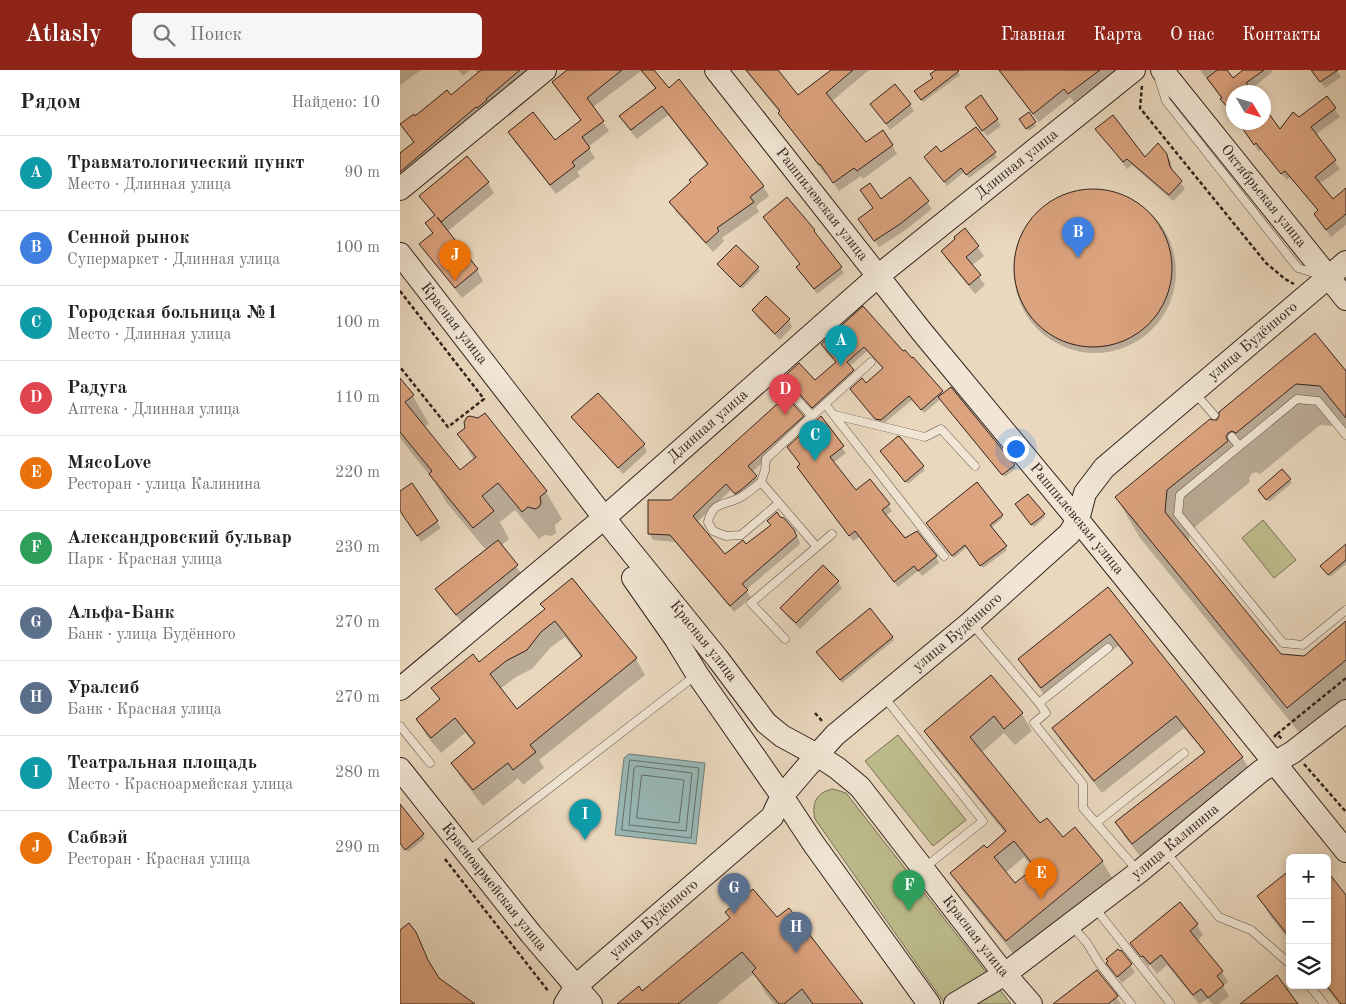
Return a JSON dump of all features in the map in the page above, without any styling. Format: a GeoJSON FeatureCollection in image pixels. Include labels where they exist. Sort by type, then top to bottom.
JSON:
{"type":"FeatureCollection","features":[{"type":"Feature","properties":{"kind":"street"},"geometry":{"type":"LineString","coordinates":[[400,189],[545,70]]}},
{"type":"Feature","properties":{"kind":"street","name":"Рашпилевская улица"},"geometry":{"type":"LineString","coordinates":[[716,70],[928,340],[1078,520],[1346,851]]}},
{"type":"Feature","properties":{"kind":"street","name":"Октябрьская улица"},"geometry":{"type":"LineString","coordinates":[[1162,70],[1339,273]]}},
{"type":"Feature","properties":{"kind":"street","name":"Октябрьская улица"},"geometry":{"type":"LineString","coordinates":[[1175,70],[1339,273],[1346,299]]}},
{"type":"Feature","properties":{"kind":"street","name":"Длинная улица"},"geometry":{"type":"LineString","coordinates":[[400,689],[599,522],[878,276],[1138,77]]}},
{"type":"Feature","properties":{"kind":"street","name":"Красная улица"},"geometry":{"type":"LineString","coordinates":[[400,254],[599,522],[697,674],[782,796],[812,843],[929,1004]]}},
{"type":"Feature","properties":{"kind":"street","name":"Красная улица"},"geometry":{"type":"LineString","coordinates":[[400,273],[599,522],[718,659],[766,723],[782,736],[817,754],[860,787],[1030,1004]]}},
{"type":"Feature","properties":{"kind":"street","name":"улица Будённого"},"geometry":{"type":"LineString","coordinates":[[563,994],[772,817],[782,796],[835,735],[882,694],[970,623],[1069,534],[1078,520],[1085,493],[1104,468],[1311,292],[1339,273]]}},
{"type":"Feature","properties":{"kind":"street","name":"улица Калинина"},"geometry":{"type":"LineString","coordinates":[[955,1004],[1005,974],[1094,907],[1275,762],[1293,752],[1346,711]]}},
{"type":"Feature","properties":{"kind":"street","name":"Красноармейская улица"},"geometry":{"type":"LineString","coordinates":[[400,769],[532,934],[563,994],[591,1004]]}},
{"type":"Feature","properties":{"kind":"lane"},"geometry":{"type":"LineString","coordinates":[[1156,70],[1166,101],[1298,268],[1339,273]]}},
{"type":"Feature","properties":{"kind":"lane"},"geometry":{"type":"LineString","coordinates":[[779,503],[741,535],[726,536],[713,532],[708,522],[710,514],[720,504],[741,498],[761,482],[766,459],[871,362]]}},
{"type":"Feature","properties":{"kind":"lane"},"geometry":{"type":"LineString","coordinates":[[771,370],[812,416]]}},
{"type":"Feature","properties":{"kind":"lane"},"geometry":{"type":"LineString","coordinates":[[1194,391],[1214,415]]}},
{"type":"Feature","properties":{"kind":"lane"},"geometry":{"type":"LineString","coordinates":[[1346,435],[1318,401],[1297,399],[1180,495],[1178,514],[1283,643],[1304,645],[1346,610]]}},
{"type":"Feature","properties":{"kind":"lane"},"geometry":{"type":"LineString","coordinates":[[825,404],[944,556]]}},
{"type":"Feature","properties":{"kind":"lane"},"geometry":{"type":"LineString","coordinates":[[834,416],[925,437],[941,429],[974,466]]}},
{"type":"Feature","properties":{"kind":"lane"},"geometry":{"type":"LineString","coordinates":[[1232,437],[1239,446]]}},
{"type":"Feature","properties":{"kind":"lane"},"geometry":{"type":"LineString","coordinates":[[761,482],[816,546]]}},
{"type":"Feature","properties":{"kind":"lane"},"geometry":{"type":"LineString","coordinates":[[785,640],[751,603],[832,534]]}},
{"type":"Feature","properties":{"kind":"lane"},"geometry":{"type":"LineString","coordinates":[[970,623],[1046,712],[1034,723],[1083,784],[1083,808],[1138,872]]}},
{"type":"Feature","properties":{"kind":"lane"},"geometry":{"type":"LineString","coordinates":[[1039,703],[1108,648]]}},
{"type":"Feature","properties":{"kind":"lane"},"geometry":{"type":"LineString","coordinates":[[466,852],[697,674]]}},
{"type":"Feature","properties":{"kind":"lane"},"geometry":{"type":"LineString","coordinates":[[882,694],[984,821],[923,869]]}},
{"type":"Feature","properties":{"kind":"lane"},"geometry":{"type":"LineString","coordinates":[[400,726],[430,763]]}},
{"type":"Feature","properties":{"kind":"lane"},"geometry":{"type":"LineString","coordinates":[[1096,823],[1184,753]]}},
{"type":"Feature","properties":{"kind":"lane"},"geometry":{"type":"LineString","coordinates":[[1165,850],[1219,917],[1251,930],[1286,961]]}},
{"type":"Feature","properties":{"kind":"lane"},"geometry":{"type":"LineString","coordinates":[[1094,907],[1170,1003]]}},
{"type":"Feature","properties":{"kind":"lane"},"geometry":{"type":"LineString","coordinates":[[1071,924],[1131,1004]]}},
{"type":"Feature","properties":{"kind":"lane"},"geometry":{"type":"LineString","coordinates":[[1312,989],[1324,1004]]}},
{"type":"Feature","properties":{"kind":"path"},"geometry":{"type":"LineString","coordinates":[[1138,77],[1140,108],[1266,263],[1285,279],[1311,292]]}},
{"type":"Feature","properties":{"kind":"path"},"geometry":{"type":"LineString","coordinates":[[400,291],[484,399],[448,427],[400,366]]}},
{"type":"Feature","properties":{"kind":"path"},"geometry":{"type":"LineString","coordinates":[[1278,734],[1346,678]]}},
{"type":"Feature","properties":{"kind":"path"},"geometry":{"type":"LineString","coordinates":[[445,858],[563,994]]}},
{"type":"Feature","properties":{"kind":"shaded area"},"geometry":{"type":"Polygon","coordinates":[[[1263,520],[1296,560],[1274,578],[1242,538],[1263,520]]]}},
{"type":"Feature","properties":{"kind":"shaded area"},"geometry":{"type":"Polygon","coordinates":[[[898,735],[966,820],[933,846],[865,761],[898,735]]]}},
{"type":"Feature","properties":{"kind":"shaded area"},"geometry":{"type":"Polygon","coordinates":[[[833,789],[846,793],[1011,1004],[945,1004],[815,819],[814,808],[817,799],[827,790],[833,789]]]}},
{"type":"Feature","properties":{"kind":"water"},"geometry":{"type":"Polygon","coordinates":[[[629,754],[705,763],[696,844],[615,835],[624,758],[629,754]]]}},
{"type":"Feature","properties":{"kind":"building"},"geometry":{"type":"Polygon","coordinates":[[[481,70],[520,70],[400,172],[400,153],[414,142],[400,124],[414,114],[415,116],[447,90],[451,95],[481,70]]]}},
{"type":"Feature","properties":{"kind":"building"},"geometry":{"type":"Polygon","coordinates":[[[567,70],[622,70],[587,98],[604,121],[582,137],[590,148],[572,162],[575,166],[550,185],[508,132],[533,112],[555,140],[581,120],[552,82],[567,70]]]}},
{"type":"Feature","properties":{"kind":"building"},"geometry":{"type":"Polygon","coordinates":[[[641,70],[654,70],[669,88],[679,79],[764,186],[750,197],[754,202],[717,228],[719,231],[706,243],[669,202],[691,182],[689,180],[708,164],[662,106],[631,130],[619,116],[656,88],[641,70]]]}},
{"type":"Feature","properties":{"kind":"building"},"geometry":{"type":"Polygon","coordinates":[[[746,70],[778,70],[798,95],[831,70],[853,70],[826,93],[866,142],[883,130],[893,145],[857,171],[854,168],[833,183],[820,164],[778,113],[780,111],[746,70]]]}},
{"type":"Feature","properties":{"kind":"building"},"geometry":{"type":"Polygon","coordinates":[[[936,70],[959,71],[921,100],[914,91],[933,78],[930,74],[936,70]]]}},
{"type":"Feature","properties":{"kind":"building"},"geometry":{"type":"Polygon","coordinates":[[[999,70],[1100,70],[1068,94],[1064,89],[1033,114],[999,70]]]}},
{"type":"Feature","properties":{"kind":"building"},"geometry":{"type":"Polygon","coordinates":[[[1217,70],[1227,70],[1233,78],[1243,70],[1264,70],[1246,83],[1248,85],[1226,85],[1226,105],[1207,78],[1217,70]]]}},
{"type":"Feature","properties":{"kind":"building"},"geometry":{"type":"Polygon","coordinates":[[[1311,70],[1338,70],[1320,82],[1311,70]]]}},
{"type":"Feature","properties":{"kind":"building"},"geometry":{"type":"Polygon","coordinates":[[[895,84],[911,104],[886,124],[870,104],[895,84]]]}},
{"type":"Feature","properties":{"kind":"building"},"geometry":{"type":"Polygon","coordinates":[[[981,95],[998,119],[982,131],[965,107],[981,95]]]}},
{"type":"Feature","properties":{"kind":"building"},"geometry":{"type":"Polygon","coordinates":[[[1327,96],[1336,108],[1311,127],[1336,160],[1315,177],[1333,199],[1346,188],[1346,214],[1326,230],[1314,214],[1318,210],[1285,171],[1281,174],[1256,143],[1254,145],[1244,130],[1271,130],[1271,117],[1280,129],[1293,112],[1299,117],[1327,96]]]}},
{"type":"Feature","properties":{"kind":"building"},"geometry":{"type":"Polygon","coordinates":[[[1029,112],[1036,122],[1026,129],[1019,119],[1029,112]]]}},
{"type":"Feature","properties":{"kind":"building"},"geometry":{"type":"Polygon","coordinates":[[[1113,115],[1145,157],[1158,143],[1167,154],[1170,167],[1182,181],[1169,195],[1127,159],[1123,162],[1095,129],[1113,115]]]}},
{"type":"Feature","properties":{"kind":"building"},"geometry":{"type":"Polygon","coordinates":[[[976,127],[996,152],[966,175],[961,168],[944,182],[924,157],[936,146],[941,152],[976,127]]]}},
{"type":"Feature","properties":{"kind":"building"},"geometry":{"type":"Polygon","coordinates":[[[467,156],[489,182],[441,222],[437,217],[478,269],[455,288],[419,244],[433,233],[425,223],[435,215],[419,196],[467,156]]]}},
{"type":"Feature","properties":{"kind":"building"},"geometry":{"type":"Polygon","coordinates":[[[910,177],[929,201],[900,224],[874,241],[858,219],[873,208],[860,190],[870,183],[881,199],[910,177]]]}},
{"type":"Feature","properties":{"kind":"building"},"geometry":{"type":"Polygon","coordinates":[[[1101,189],[1116,192],[1130,198],[1149,212],[1159,224],[1169,245],[1172,268],[1169,291],[1159,312],[1149,324],[1137,334],[1116,344],[1101,347],[1085,347],[1070,344],[1049,334],[1027,312],[1015,283],[1014,260],[1017,245],[1027,224],[1049,202],[1078,190],[1101,189]]]}},
{"type":"Feature","properties":{"kind":"building"},"geometry":{"type":"Polygon","coordinates":[[[787,197],[815,230],[842,267],[814,289],[796,267],[800,264],[763,217],[787,197]]]}},
{"type":"Feature","properties":{"kind":"building"},"geometry":{"type":"Polygon","coordinates":[[[965,228],[979,246],[966,257],[981,275],[969,285],[941,251],[965,228]]]}},
{"type":"Feature","properties":{"kind":"building"},"geometry":{"type":"Polygon","coordinates":[[[736,245],[759,267],[740,287],[717,264],[736,245]]]}},
{"type":"Feature","properties":{"kind":"building"},"geometry":{"type":"Polygon","coordinates":[[[766,296],[790,319],[775,334],[752,310],[766,296]]]}},
{"type":"Feature","properties":{"kind":"building"},"geometry":{"type":"Polygon","coordinates":[[[863,306],[903,351],[905,350],[913,357],[943,391],[921,410],[909,396],[881,420],[875,419],[850,389],[862,378],[866,383],[883,368],[864,347],[847,362],[854,370],[812,408],[795,389],[797,386],[787,374],[799,363],[815,380],[836,362],[821,344],[863,306]]]}},
{"type":"Feature","properties":{"kind":"building"},"geometry":{"type":"Polygon","coordinates":[[[1315,333],[1346,371],[1346,418],[1320,386],[1296,384],[1236,433],[1232,431],[1228,433],[1226,437],[1228,441],[1167,490],[1165,512],[1281,654],[1304,656],[1346,621],[1346,660],[1287,708],[1115,497],[1210,419],[1217,420],[1219,412],[1315,333]]]}},
{"type":"Feature","properties":{"kind":"building"},"geometry":{"type":"Polygon","coordinates":[[[400,378],[414,395],[405,402],[460,470],[476,457],[457,434],[465,428],[464,422],[467,417],[478,418],[485,413],[547,491],[540,497],[541,503],[539,507],[535,509],[528,507],[522,512],[498,483],[482,496],[494,511],[473,528],[429,474],[432,471],[400,432],[400,378]]]}},
{"type":"Feature","properties":{"kind":"building"},"geometry":{"type":"Polygon","coordinates":[[[951,387],[1015,465],[1002,475],[938,397],[951,387]]]}},
{"type":"Feature","properties":{"kind":"building"},"geometry":{"type":"Polygon","coordinates":[[[598,393],[645,444],[618,468],[571,417],[598,393]]]}},
{"type":"Feature","properties":{"kind":"building"},"geometry":{"type":"Polygon","coordinates":[[[786,396],[804,416],[748,466],[757,476],[735,494],[726,484],[693,516],[725,554],[743,540],[746,544],[771,525],[767,521],[777,512],[795,531],[797,536],[742,584],[748,590],[730,606],[670,535],[648,534],[648,500],[671,500],[786,396]]]}},
{"type":"Feature","properties":{"kind":"building"},"geometry":{"type":"Polygon","coordinates":[[[821,416],[844,446],[830,457],[856,490],[870,479],[890,504],[882,510],[905,538],[917,531],[937,556],[918,571],[914,566],[894,582],[855,531],[849,536],[797,467],[800,464],[787,447],[821,416]]]}},
{"type":"Feature","properties":{"kind":"building"},"geometry":{"type":"Polygon","coordinates":[[[898,436],[924,466],[905,482],[880,451],[898,436]]]}},
{"type":"Feature","properties":{"kind":"building"},"geometry":{"type":"Polygon","coordinates":[[[1282,469],[1291,479],[1266,500],[1258,490],[1282,469]]]}},
{"type":"Feature","properties":{"kind":"building"},"geometry":{"type":"Polygon","coordinates":[[[977,482],[1003,515],[990,525],[1007,546],[980,566],[965,545],[952,556],[926,523],[977,482]]]}},
{"type":"Feature","properties":{"kind":"building"},"geometry":{"type":"Polygon","coordinates":[[[412,483],[438,521],[417,536],[400,511],[400,491],[412,483]]]}},
{"type":"Feature","properties":{"kind":"building"},"geometry":{"type":"Polygon","coordinates":[[[1028,494],[1045,514],[1031,525],[1015,504],[1028,494]]]}},
{"type":"Feature","properties":{"kind":"building"},"geometry":{"type":"Polygon","coordinates":[[[498,540],[518,565],[456,615],[435,589],[498,540]]]}},
{"type":"Feature","properties":{"kind":"building"},"geometry":{"type":"Polygon","coordinates":[[[1346,544],[1346,560],[1328,575],[1320,566],[1346,544]]]}},
{"type":"Feature","properties":{"kind":"building"},"geometry":{"type":"Polygon","coordinates":[[[823,565],[839,581],[796,623],[780,608],[823,565]]]}},
{"type":"Feature","properties":{"kind":"building"},"geometry":{"type":"Polygon","coordinates":[[[572,578],[637,658],[530,745],[536,752],[513,770],[508,763],[473,790],[451,763],[475,743],[455,718],[431,738],[416,719],[440,699],[431,688],[473,654],[479,662],[545,609],[540,604],[572,578]],[[555,621],[541,632],[527,650],[506,661],[490,674],[517,709],[582,656],[555,621]]]}},
{"type":"Feature","properties":{"kind":"building"},"geometry":{"type":"Polygon","coordinates":[[[1108,587],[1243,757],[1132,844],[1115,822],[1205,752],[1176,716],[1094,781],[1052,728],[1133,663],[1110,634],[1041,688],[1018,659],[1108,587]]]}},
{"type":"Feature","properties":{"kind":"building"},"geometry":{"type":"Polygon","coordinates":[[[870,608],[893,637],[840,680],[816,652],[870,608]]]}},
{"type":"Feature","properties":{"kind":"building"},"geometry":{"type":"Polygon","coordinates":[[[991,675],[1023,713],[1004,729],[994,716],[970,737],[1040,823],[1047,818],[1063,837],[1075,827],[1103,861],[1006,941],[950,873],[984,845],[987,848],[1006,831],[924,731],[991,675]],[[1014,841],[994,857],[1015,883],[1035,867],[1014,841]]]}},
{"type":"Feature","properties":{"kind":"building"},"geometry":{"type":"Polygon","coordinates":[[[400,804],[424,834],[405,850],[400,843],[400,804]]]}},
{"type":"Feature","properties":{"kind":"building"},"geometry":{"type":"Polygon","coordinates":[[[1286,873],[1286,933],[1257,896],[1286,873]]]}},
{"type":"Feature","properties":{"kind":"building"},"geometry":{"type":"Polygon","coordinates":[[[1331,876],[1346,895],[1346,1004],[1341,1004],[1329,989],[1331,989],[1331,876]]]}},
{"type":"Feature","properties":{"kind":"building"},"geometry":{"type":"Polygon","coordinates":[[[753,889],[777,917],[789,908],[863,1004],[813,1004],[802,989],[784,1004],[779,1004],[752,972],[756,968],[742,952],[678,1004],[617,1004],[639,986],[642,991],[730,918],[725,912],[753,889]]]}},
{"type":"Feature","properties":{"kind":"building"},"geometry":{"type":"Polygon","coordinates":[[[1180,902],[1198,924],[1190,931],[1223,971],[1217,976],[1224,985],[1208,998],[1201,989],[1193,995],[1161,955],[1150,964],[1143,956],[1141,957],[1130,943],[1180,902]]]}},
{"type":"Feature","properties":{"kind":"building"},"geometry":{"type":"Polygon","coordinates":[[[409,923],[416,932],[428,960],[439,978],[475,1004],[400,1004],[400,930],[409,923]]]}},
{"type":"Feature","properties":{"kind":"building"},"geometry":{"type":"Polygon","coordinates":[[[1118,949],[1121,950],[1132,964],[1117,977],[1106,963],[1108,961],[1106,959],[1118,949]]]}},
{"type":"Feature","properties":{"kind":"building"},"geometry":{"type":"Polygon","coordinates":[[[1097,970],[1118,996],[1108,1004],[1053,1004],[1097,970]]]}},
{"type":"Feature","properties":{"kind":"building"},"geometry":{"type":"Polygon","coordinates":[[[1277,975],[1298,1004],[1240,1004],[1277,975]]]}},
{"type":"Feature","properties":{"kind":"place","name":"Сенной рынок"},"geometry":{"type":"Point","coordinates":[1078,258]}},
{"type":"Feature","properties":{"kind":"place","name":"Сабвэй"},"geometry":{"type":"Point","coordinates":[455,281]}},
{"type":"Feature","properties":{"kind":"place","name":"Травматологический пункт"},"geometry":{"type":"Point","coordinates":[841,366]}},
{"type":"Feature","properties":{"kind":"place","name":"Радуга"},"geometry":{"type":"Point","coordinates":[785,415]}},
{"type":"Feature","properties":{"kind":"place","name":"Городская больница №1"},"geometry":{"type":"Point","coordinates":[815,461]}},
{"type":"Feature","properties":{"kind":"place","name":"Театральная площадь"},"geometry":{"type":"Point","coordinates":[585,840]}},
{"type":"Feature","properties":{"kind":"place","name":"МясоLove"},"geometry":{"type":"Point","coordinates":[1041,899]}},
{"type":"Feature","properties":{"kind":"place","name":"Александровский бульвар"},"geometry":{"type":"Point","coordinates":[909,911]}},
{"type":"Feature","properties":{"kind":"place","name":"Альфа-Банк"},"geometry":{"type":"Point","coordinates":[734,914]}},
{"type":"Feature","properties":{"kind":"place","name":"Уралсиб"},"geometry":{"type":"Point","coordinates":[796,953]}}]}
